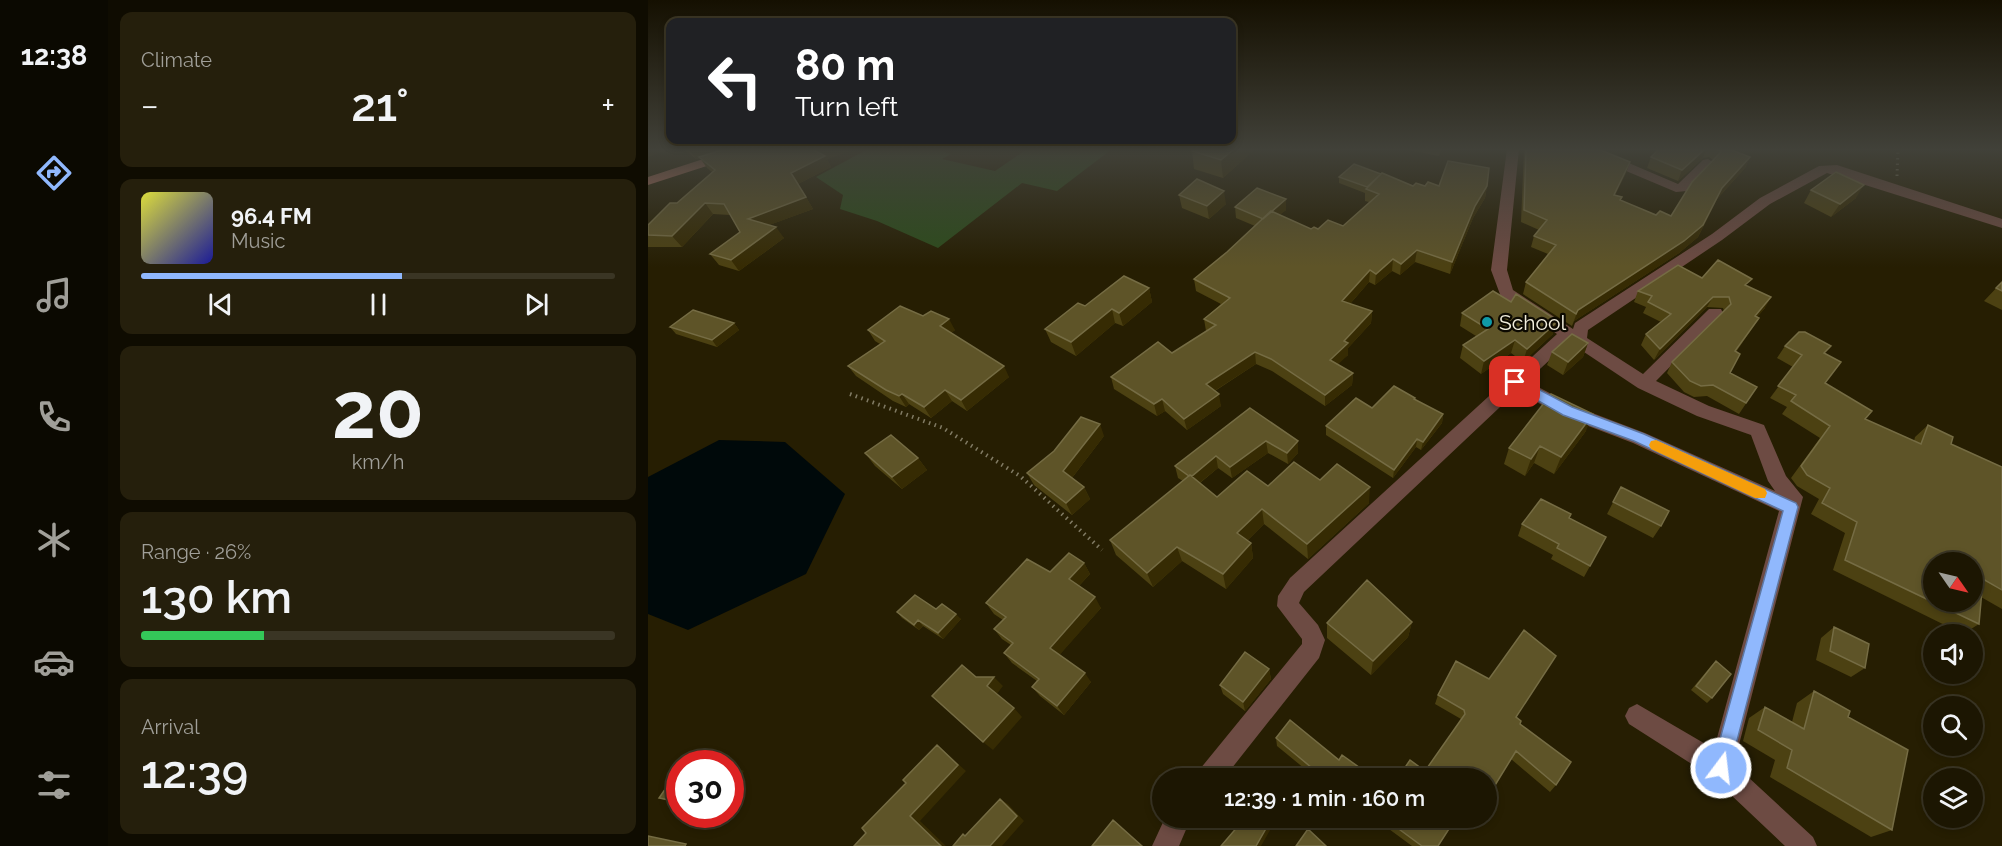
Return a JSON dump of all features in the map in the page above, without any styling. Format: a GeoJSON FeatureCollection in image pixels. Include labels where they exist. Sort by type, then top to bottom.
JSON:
{"type":"FeatureCollection","features":[{"type":"Feature","properties":{"kind":"street"},"geometry":{"type":"LineString","coordinates":[[1508,188],[1499,270],[1506,293],[1644,383],[1703,411],[1758,430],[1778,481],[1793,497],[1721,768]]}},
{"type":"Feature","properties":{"kind":"street"},"geometry":{"type":"LineString","coordinates":[[1217,768],[1311,650],[1314,640],[1310,632],[1288,606],[1289,596],[1297,585],[1515,382],[1581,327],[1717,237],[1765,201],[1788,188]]}},
{"type":"Feature","properties":{"kind":"street"},"geometry":{"type":"LineString","coordinates":[[1896,189],[2002,224]]}},
{"type":"Feature","properties":{"kind":"street"},"geometry":{"type":"LineString","coordinates":[[1644,383],[1716,313]]}},
{"type":"Feature","properties":{"kind":"street"},"geometry":{"type":"LineString","coordinates":[[1515,382],[1568,411],[1639,438],[1791,507]]}},
{"type":"Feature","properties":{"kind":"street"},"geometry":{"type":"LineString","coordinates":[[1637,716],[1721,768],[1804,846]]}},
{"type":"Feature","properties":{"kind":"street"},"geometry":{"type":"LineString","coordinates":[[1165,846],[1173,828]]}},
{"type":"Feature","properties":{"kind":"path"},"geometry":{"type":"LineString","coordinates":[[850,394],[943,428],[1020,476],[1102,550]]}},
{"type":"Feature","properties":{"kind":"green space"},"geometry":{"type":"Polygon","coordinates":[[[833,188],[1015,188],[938,248],[877,221],[840,209],[843,195],[833,188]]]}},
{"type":"Feature","properties":{"kind":"shaded area"},"geometry":{"type":"Polygon","coordinates":[[[719,440],[785,442],[845,494],[806,574],[688,630],[648,614],[648,477],[719,440]]]}},
{"type":"Feature","properties":{"kind":"building"},"geometry":{"type":"Polygon","coordinates":[[[694,188],[801,188],[806,197],[748,219],[776,227],[731,260],[710,254],[740,232],[724,204],[705,203],[672,236],[648,235],[648,225],[670,203],[677,203],[694,188]]]}},
{"type":"Feature","properties":{"kind":"building"},"geometry":{"type":"Polygon","coordinates":[[[1186,188],[1218,188],[1224,191],[1207,206],[1179,195],[1186,188]]]}},
{"type":"Feature","properties":{"kind":"building"},"geometry":{"type":"Polygon","coordinates":[[[1256,188],[1286,199],[1263,219],[1235,207],[1256,188]]]}},
{"type":"Feature","properties":{"kind":"building"},"geometry":{"type":"Polygon","coordinates":[[[1486,188],[1475,206],[1452,262],[1417,250],[1401,264],[1393,259],[1376,274],[1370,270],[1342,301],[1372,311],[1344,341],[1348,343],[1330,360],[1353,373],[1325,395],[1271,359],[1255,352],[1206,384],[1219,394],[1184,419],[1162,399],[1154,404],[1111,377],[1158,342],[1172,353],[1216,325],[1204,319],[1230,298],[1194,279],[1271,211],[1311,229],[1314,227],[1318,229],[1328,220],[1343,226],[1379,194],[1366,189],[1486,188]]]}},
{"type":"Feature","properties":{"kind":"building"},"geometry":{"type":"Polygon","coordinates":[[[1525,188],[1617,188],[1614,195],[1622,197],[1620,200],[1656,215],[1660,211],[1671,216],[1688,188],[1722,188],[1703,225],[1684,241],[1578,310],[1576,314],[1526,282],[1556,245],[1534,236],[1547,220],[1524,210],[1525,188]]]}},
{"type":"Feature","properties":{"kind":"building"},"geometry":{"type":"Polygon","coordinates":[[[1813,188],[1860,188],[1840,204],[1811,190],[1813,188]]]}},
{"type":"Feature","properties":{"kind":"building"},"geometry":{"type":"Polygon","coordinates":[[[1718,260],[1752,279],[1745,285],[1771,297],[1755,316],[1759,318],[1735,351],[1740,354],[1730,373],[1757,387],[1746,403],[1713,385],[1701,386],[1690,381],[1672,362],[1731,304],[1729,297],[1713,297],[1660,349],[1646,334],[1671,314],[1648,302],[1652,296],[1638,291],[1678,265],[1702,278],[1718,260]]]}},
{"type":"Feature","properties":{"kind":"building"},"geometry":{"type":"Polygon","coordinates":[[[1124,276],[1149,288],[1119,313],[1112,309],[1071,342],[1045,329],[1078,303],[1085,306],[1124,276]]]}},
{"type":"Feature","properties":{"kind":"building"},"geometry":{"type":"Polygon","coordinates":[[[2002,282],[2002,291],[1996,288],[2002,282]]]}},
{"type":"Feature","properties":{"kind":"building"},"geometry":{"type":"Polygon","coordinates":[[[1493,291],[1511,302],[1516,294],[1558,321],[1527,349],[1515,340],[1484,361],[1463,345],[1488,329],[1462,313],[1493,291]]]}},
{"type":"Feature","properties":{"kind":"building"},"geometry":{"type":"Polygon","coordinates":[[[900,306],[923,316],[931,311],[949,319],[940,326],[1004,366],[961,400],[945,390],[924,407],[902,394],[899,396],[886,390],[848,366],[885,341],[868,330],[900,306]]]}},
{"type":"Feature","properties":{"kind":"building"},"geometry":{"type":"Polygon","coordinates":[[[693,310],[734,323],[712,340],[670,327],[693,310]]]}},
{"type":"Feature","properties":{"kind":"building"},"geometry":{"type":"Polygon","coordinates":[[[1799,332],[1805,332],[1831,346],[1824,353],[1841,362],[1825,383],[1872,411],[1865,419],[1921,444],[1928,425],[1953,437],[1951,444],[2002,467],[2002,590],[1983,579],[1983,552],[1923,552],[1923,597],[1845,560],[1857,522],[1822,503],[1830,488],[1807,475],[1801,466],[1830,426],[1791,401],[1796,395],[1778,386],[1802,355],[1785,346],[1799,332]]]}},
{"type":"Feature","properties":{"kind":"building"},"geometry":{"type":"Polygon","coordinates":[[[1572,334],[1588,343],[1568,362],[1552,352],[1572,334]]]}},
{"type":"Feature","properties":{"kind":"building"},"geometry":{"type":"Polygon","coordinates":[[[1394,386],[1443,414],[1423,442],[1417,439],[1394,470],[1326,426],[1356,398],[1372,408],[1394,386]]]}},
{"type":"Feature","properties":{"kind":"building"},"geometry":{"type":"Polygon","coordinates":[[[1551,394],[1593,414],[1561,457],[1540,446],[1531,459],[1509,448],[1551,394]]]}},
{"type":"Feature","properties":{"kind":"building"},"geometry":{"type":"Polygon","coordinates":[[[1250,408],[1298,441],[1287,453],[1266,441],[1230,467],[1216,456],[1192,476],[1175,466],[1250,408]]]}},
{"type":"Feature","properties":{"kind":"building"},"geometry":{"type":"Polygon","coordinates":[[[1081,417],[1100,424],[1063,471],[1084,487],[1066,503],[1027,473],[1054,451],[1081,417]]]}},
{"type":"Feature","properties":{"kind":"building"},"geometry":{"type":"Polygon","coordinates":[[[891,435],[918,458],[892,477],[865,453],[891,435]]]}},
{"type":"Feature","properties":{"kind":"building"},"geometry":{"type":"Polygon","coordinates":[[[1294,462],[1320,480],[1337,464],[1370,487],[1307,544],[1262,509],[1237,533],[1251,543],[1223,574],[1177,547],[1147,573],[1110,540],[1190,475],[1217,497],[1247,471],[1268,486],[1294,462]]]}},
{"type":"Feature","properties":{"kind":"building"},"geometry":{"type":"Polygon","coordinates":[[[1621,487],[1669,511],[1661,526],[1613,502],[1621,487]]]}},
{"type":"Feature","properties":{"kind":"building"},"geometry":{"type":"Polygon","coordinates":[[[1541,499],[1571,514],[1569,518],[1606,537],[1590,566],[1557,548],[1559,544],[1522,524],[1541,499]]]}},
{"type":"Feature","properties":{"kind":"building"},"geometry":{"type":"Polygon","coordinates":[[[1069,553],[1084,563],[1069,579],[1095,597],[1050,648],[1085,673],[1057,706],[1032,687],[1039,679],[1004,653],[1013,643],[994,629],[1006,617],[986,603],[1027,559],[1050,572],[1069,553]]]}},
{"type":"Feature","properties":{"kind":"building"},"geometry":{"type":"Polygon","coordinates":[[[1367,580],[1412,622],[1373,661],[1327,623],[1367,580]]]}},
{"type":"Feature","properties":{"kind":"building"},"geometry":{"type":"Polygon","coordinates":[[[915,595],[936,609],[942,604],[956,614],[938,633],[918,620],[914,625],[897,612],[915,595]]]}},
{"type":"Feature","properties":{"kind":"building"},"geometry":{"type":"Polygon","coordinates":[[[1954,612],[1980,612],[1979,624],[1954,612]]]}},
{"type":"Feature","properties":{"kind":"building"},"geometry":{"type":"Polygon","coordinates":[[[1834,627],[1869,644],[1865,668],[1830,651],[1834,627]]]}},
{"type":"Feature","properties":{"kind":"building"},"geometry":{"type":"Polygon","coordinates":[[[1524,630],[1556,656],[1516,717],[1521,721],[1520,724],[1571,762],[1556,785],[1516,751],[1497,782],[1497,768],[1427,768],[1465,714],[1464,710],[1438,695],[1456,661],[1489,679],[1524,630]]]}},
{"type":"Feature","properties":{"kind":"building"},"geometry":{"type":"Polygon","coordinates":[[[1245,652],[1269,669],[1243,702],[1220,685],[1245,652]]]}},
{"type":"Feature","properties":{"kind":"building"},"geometry":{"type":"Polygon","coordinates":[[[1716,661],[1731,674],[1712,698],[1696,686],[1716,661]]]}},
{"type":"Feature","properties":{"kind":"building"},"geometry":{"type":"Polygon","coordinates":[[[962,665],[976,677],[994,677],[987,686],[1014,708],[983,742],[932,696],[962,665]]]}},
{"type":"Feature","properties":{"kind":"building"},"geometry":{"type":"Polygon","coordinates":[[[1814,691],[1850,711],[1848,717],[1908,750],[1892,830],[1787,768],[1792,750],[1758,730],[1765,707],[1804,729],[1814,691]]]}},
{"type":"Feature","properties":{"kind":"building"},"geometry":{"type":"Polygon","coordinates":[[[1290,720],[1339,760],[1342,755],[1360,768],[1312,768],[1276,738],[1290,720]]]}},
{"type":"Feature","properties":{"kind":"building"},"geometry":{"type":"Polygon","coordinates":[[[937,745],[958,765],[910,816],[941,846],[854,846],[866,833],[862,828],[906,783],[903,780],[937,745]]]}},
{"type":"Feature","properties":{"kind":"building"},"geometry":{"type":"Polygon","coordinates":[[[1410,760],[1421,768],[1405,768],[1410,760]]]}},
{"type":"Feature","properties":{"kind":"building"},"geometry":{"type":"Polygon","coordinates":[[[666,788],[666,799],[659,798],[666,788]]]}},
{"type":"Feature","properties":{"kind":"building"},"geometry":{"type":"Polygon","coordinates":[[[1000,799],[1017,816],[990,846],[953,846],[963,834],[965,836],[1000,799]]]}},
{"type":"Feature","properties":{"kind":"building"},"geometry":{"type":"Polygon","coordinates":[[[1113,820],[1142,846],[1092,846],[1113,820]]]}},
{"type":"Feature","properties":{"kind":"building"},"geometry":{"type":"Polygon","coordinates":[[[1236,828],[1266,828],[1256,846],[1221,846],[1236,828]]]}},
{"type":"Feature","properties":{"kind":"building"},"geometry":{"type":"Polygon","coordinates":[[[1398,828],[1450,828],[1438,846],[1422,846],[1398,828]]]}},
{"type":"Feature","properties":{"kind":"building"},"geometry":{"type":"Polygon","coordinates":[[[1308,829],[1326,846],[1296,846],[1308,829]]]}},
{"type":"Feature","properties":{"kind":"building"},"geometry":{"type":"Polygon","coordinates":[[[648,836],[686,844],[685,846],[648,846],[648,836]]]}},
{"type":"Feature","properties":{"kind":"slow traffic"},"geometry":{"type":"LineString","coordinates":[[1656,445],[1760,493]]}},
{"type":"Feature","properties":{"kind":"place","name":"School"},"geometry":{"type":"Point","coordinates":[1487,322]}},
{"type":"Feature","properties":{"kind":"route"},"geometry":{"type":"LineString","coordinates":[[1515,382],[1568,411],[1639,438],[1791,507],[1721,768]]}}]}
